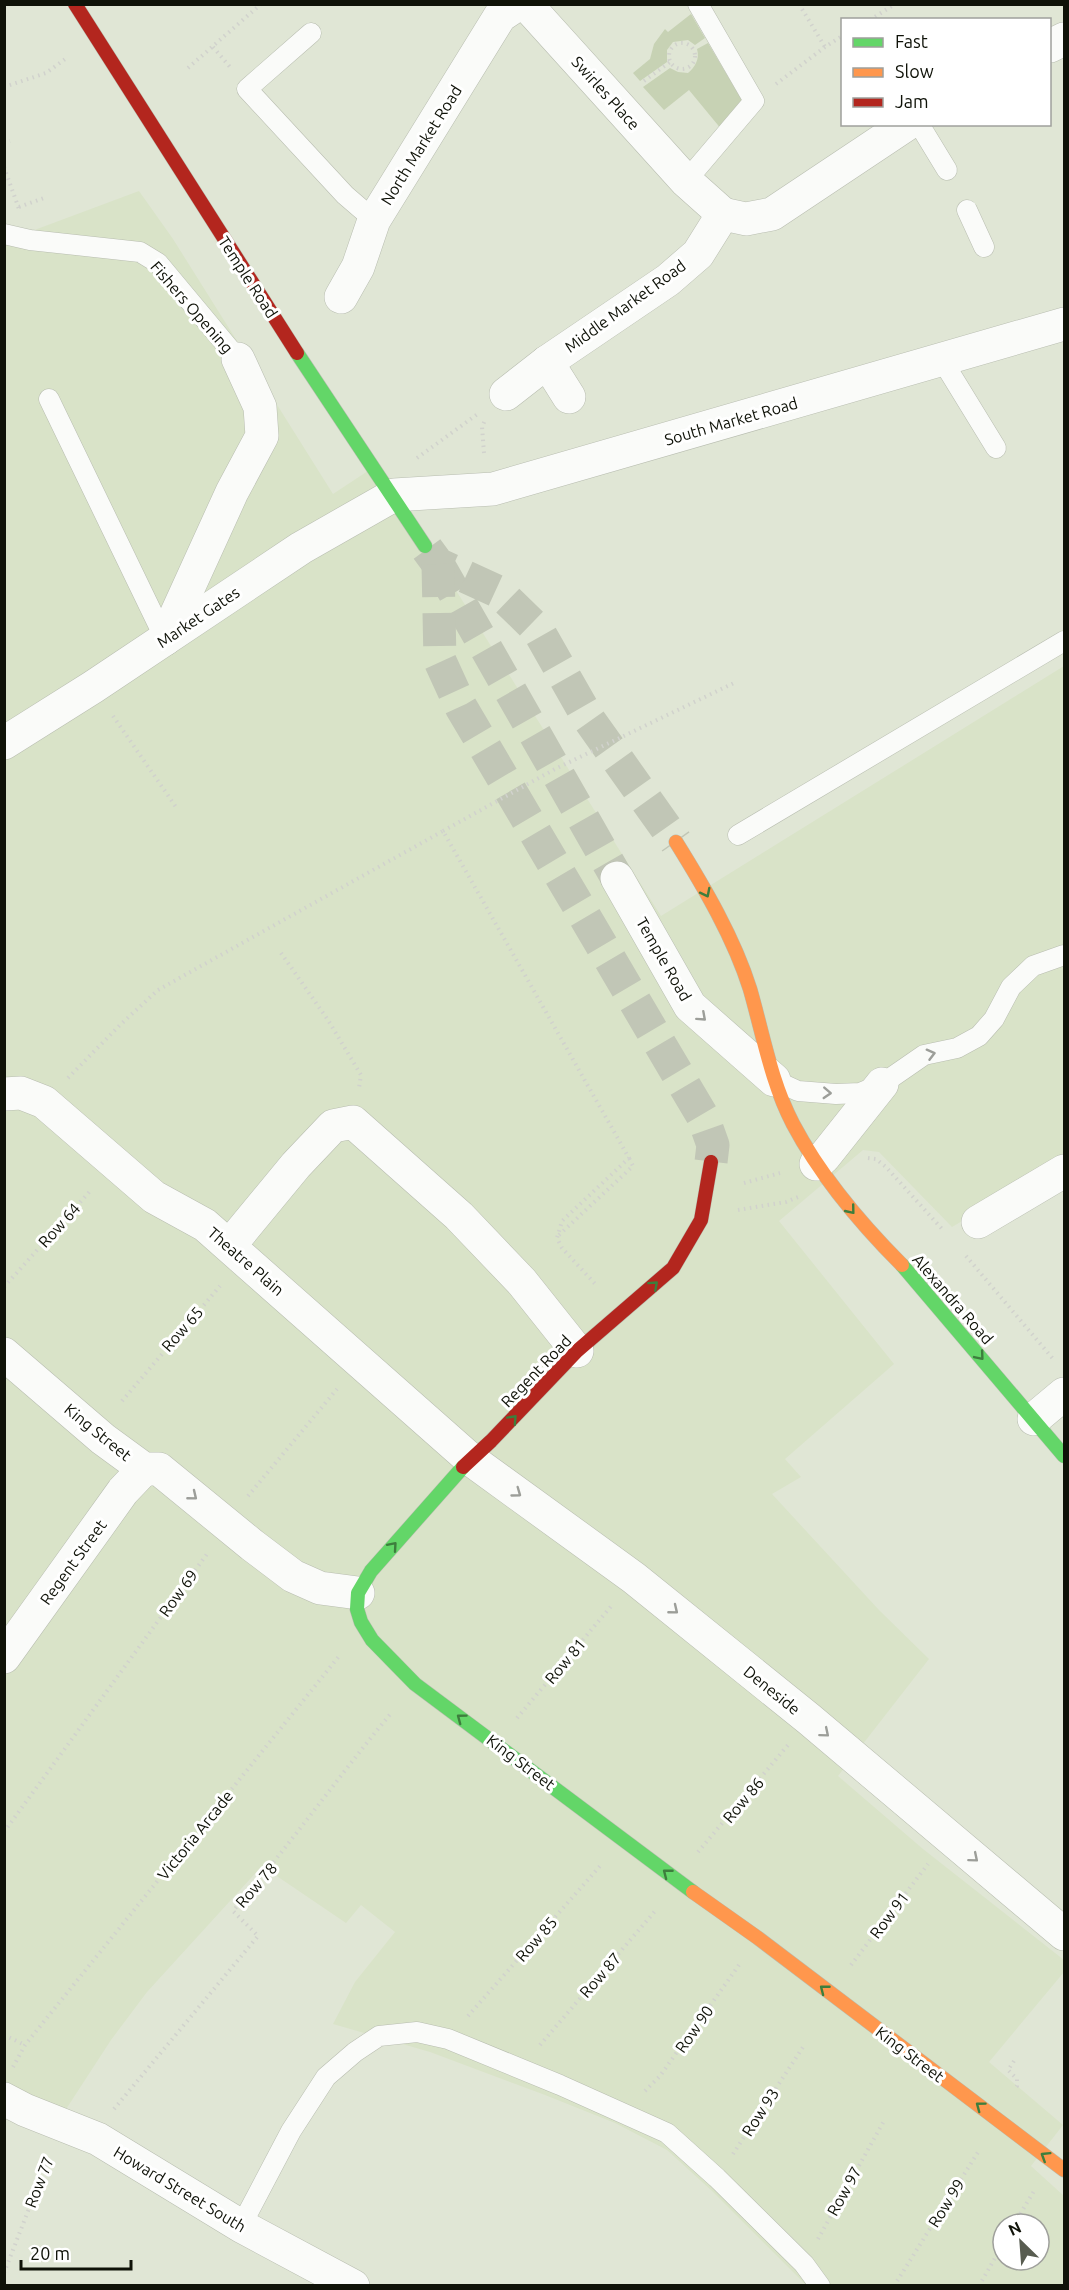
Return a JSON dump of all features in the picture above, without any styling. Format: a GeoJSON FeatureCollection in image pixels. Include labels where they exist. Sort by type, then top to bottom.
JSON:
{"type":"FeatureCollection","features":[{"type":"Feature","properties":{"kind":"street","name":"Temple Road"},"geometry":{"type":"LineString","coordinates":[[75,4],[299,355],[390,488],[425,546]]}},
{"type":"Feature","properties":{"kind":"street","name":"North Market Road"},"geometry":{"type":"LineString","coordinates":[[341,297],[358,267],[374,220],[500,16],[518,4]]}},
{"type":"Feature","properties":{"kind":"street","name":"Swirles Place"},"geometry":{"type":"LineString","coordinates":[[526,4],[686,181],[723,214]]}},
{"type":"Feature","properties":{"kind":"street"},"geometry":{"type":"LineString","coordinates":[[1051,46],[1065,39]]}},
{"type":"Feature","properties":{"kind":"street"},"geometry":{"type":"LineString","coordinates":[[723,214],[746,219],[772,214],[904,126]]}},
{"type":"Feature","properties":{"kind":"street","name":"Middle Market Road"},"geometry":{"type":"LineString","coordinates":[[506,394],[547,362],[668,280],[698,254],[723,214]]}},
{"type":"Feature","properties":{"kind":"street","name":"South Market Road"},"geometry":{"type":"LineString","coordinates":[[390,488],[494,489],[1065,324]]}},
{"type":"Feature","properties":{"kind":"street"},"geometry":{"type":"LineString","coordinates":[[165,639],[232,492],[262,436],[260,407],[238,359]]}},
{"type":"Feature","properties":{"kind":"street","name":"Middle Market Road"},"geometry":{"type":"LineString","coordinates":[[547,362],[569,397]]}},
{"type":"Feature","properties":{"kind":"street","name":"Market Gates"},"geometry":{"type":"LineString","coordinates":[[4,743],[93,687],[390,488]]}},
{"type":"Feature","properties":{"kind":"street","name":"Temple Road"},"geometry":{"type":"LineString","coordinates":[[676,843],[702,884],[724,928],[749,987],[774,1080],[792,1123],[820,1170]]}},
{"type":"Feature","properties":{"kind":"street","name":"Temple Road"},"geometry":{"type":"LineString","coordinates":[[617,878],[690,1006],[774,1080]]}},
{"type":"Feature","properties":{"kind":"street"},"geometry":{"type":"LineString","coordinates":[[820,1170],[824,1157],[882,1084]]}},
{"type":"Feature","properties":{"kind":"street","name":"Theatre Plain"},"geometry":{"type":"LineString","coordinates":[[4,1094],[21,1093],[44,1102],[154,1197],[205,1225],[470,1458]]}},
{"type":"Feature","properties":{"kind":"street"},"geometry":{"type":"LineString","coordinates":[[237,1252],[296,1165],[333,1126],[353,1122],[459,1216],[522,1282],[577,1350]]}},
{"type":"Feature","properties":{"kind":"street","name":"Regent Road"},"geometry":{"type":"LineString","coordinates":[[360,1607],[371,1571],[470,1458],[491,1441],[577,1350],[674,1268],[701,1220],[711,1161]]}},
{"type":"Feature","properties":{"kind":"street","name":"Alexandra Road"},"geometry":{"type":"LineString","coordinates":[[820,1170],[868,1231],[911,1274],[1065,1456]]}},
{"type":"Feature","properties":{"kind":"street"},"geometry":{"type":"LineString","coordinates":[[978,1222],[1065,1171]]}},
{"type":"Feature","properties":{"kind":"street","name":"King Street"},"geometry":{"type":"LineString","coordinates":[[4,1354],[103,1439],[144,1469],[159,1468],[293,1576],[360,1607],[372,1640],[415,1684],[625,1839],[678,1881],[758,1938],[1065,2170]]}},
{"type":"Feature","properties":{"kind":"street"},"geometry":{"type":"LineString","coordinates":[[1034,1419],[1065,1394]]}},
{"type":"Feature","properties":{"kind":"street","name":"Deneside"},"geometry":{"type":"LineString","coordinates":[[470,1458],[634,1578],[809,1719],[1065,1934]]}},
{"type":"Feature","properties":{"kind":"street","name":"Regent Street"},"geometry":{"type":"LineString","coordinates":[[4,1657],[123,1491],[144,1469]]}},
{"type":"Feature","properties":{"kind":"street","name":"Howard Street South"},"geometry":{"type":"LineString","coordinates":[[8,2084],[25,2110],[98,2139],[241,2226],[353,2286]]}},
{"type":"Feature","properties":{"kind":"lane"},"geometry":{"type":"LineString","coordinates":[[686,181],[754,101],[698,4]]}},
{"type":"Feature","properties":{"kind":"lane"},"geometry":{"type":"LineString","coordinates":[[311,33],[247,89],[345,195],[374,220]]}},
{"type":"Feature","properties":{"kind":"lane"},"geometry":{"type":"LineString","coordinates":[[920,126],[947,170]]}},
{"type":"Feature","properties":{"kind":"lane"},"geometry":{"type":"LineString","coordinates":[[967,210],[984,246]]}},
{"type":"Feature","properties":{"kind":"lane","name":"Fishers Opening"},"geometry":{"type":"LineString","coordinates":[[4,234],[30,240],[140,252],[158,262],[238,359]]}},
{"type":"Feature","properties":{"kind":"lane"},"geometry":{"type":"LineString","coordinates":[[942,360],[996,448]]}},
{"type":"Feature","properties":{"kind":"lane"},"geometry":{"type":"LineString","coordinates":[[49,399],[165,639]]}},
{"type":"Feature","properties":{"kind":"lane"},"geometry":{"type":"LineString","coordinates":[[738,835],[1065,642]]}},
{"type":"Feature","properties":{"kind":"lane"},"geometry":{"type":"LineString","coordinates":[[774,1080],[798,1091],[836,1094],[860,1093],[882,1084],[924,1055],[957,1048],[979,1036],[994,1019],[1011,987],[1033,966],[1065,955]]}},
{"type":"Feature","properties":{"kind":"lane"},"geometry":{"type":"LineString","coordinates":[[241,2226],[291,2131],[326,2077],[355,2052],[379,2036],[417,2032],[448,2039],[520,2068],[667,2133],[717,2178],[804,2264],[820,2286]]}},
{"type":"Feature","properties":{"kind":"path"},"geometry":{"type":"LineString","coordinates":[[188,68],[261,4]]}},
{"type":"Feature","properties":{"kind":"path"},"geometry":{"type":"LineString","coordinates":[[799,4],[825,47]]}},
{"type":"Feature","properties":{"kind":"path"},"geometry":{"type":"LineString","coordinates":[[873,18],[895,4]]}},
{"type":"Feature","properties":{"kind":"path"},"geometry":{"type":"LineString","coordinates":[[754,101],[841,37]]}},
{"type":"Feature","properties":{"kind":"path"},"geometry":{"type":"LineString","coordinates":[[4,87],[46,72],[96,38]]}},
{"type":"Feature","properties":{"kind":"path"},"geometry":{"type":"LineString","coordinates":[[680,44],[690,45],[695,55],[693,64],[682,69],[674,66],[670,60],[672,49],[680,44]]}},
{"type":"Feature","properties":{"kind":"path"},"geometry":{"type":"LineString","coordinates":[[4,143],[10,141]]}},
{"type":"Feature","properties":{"kind":"path"},"geometry":{"type":"LineString","coordinates":[[4,167],[30,240]]}},
{"type":"Feature","properties":{"kind":"path"},"geometry":{"type":"LineString","coordinates":[[18,207],[44,198]]}},
{"type":"Feature","properties":{"kind":"path"},"geometry":{"type":"LineString","coordinates":[[390,488],[506,394]]}},
{"type":"Feature","properties":{"kind":"path"},"geometry":{"type":"LineString","coordinates":[[494,489],[482,445],[482,427],[491,410],[506,394]]}},
{"type":"Feature","properties":{"kind":"path"},"geometry":{"type":"LineString","coordinates":[[44,1102],[158,990],[555,769],[736,682]]}},
{"type":"Feature","properties":{"kind":"path"},"geometry":{"type":"LineString","coordinates":[[93,687],[176,807]]}},
{"type":"Feature","properties":{"kind":"path"},"geometry":{"type":"LineString","coordinates":[[443,831],[633,1166],[557,1238]]}},
{"type":"Feature","properties":{"kind":"path"},"geometry":{"type":"LineString","coordinates":[[281,953],[328,1020],[361,1075],[353,1122]]}},
{"type":"Feature","properties":{"kind":"path"},"geometry":{"type":"LineString","coordinates":[[622,1313],[562,1248],[557,1238],[562,1221],[628,1158]]}},
{"type":"Feature","properties":{"kind":"path","name":"Row 64"},"geometry":{"type":"LineString","coordinates":[[4,1287],[115,1164]]}},
{"type":"Feature","properties":{"kind":"path"},"geometry":{"type":"LineString","coordinates":[[704,1194],[820,1170]]}},
{"type":"Feature","properties":{"kind":"path"},"geometry":{"type":"LineString","coordinates":[[702,1214],[786,1202],[797,1198],[820,1170]]}},
{"type":"Feature","properties":{"kind":"path","name":"Row 65"},"geometry":{"type":"LineString","coordinates":[[122,1401],[237,1252]]}},
{"type":"Feature","properties":{"kind":"path","name":"Row 69"},"geometry":{"type":"LineString","coordinates":[[4,1832],[247,1497],[360,1360]]}},
{"type":"Feature","properties":{"kind":"path","name":"Row 81"},"geometry":{"type":"LineString","coordinates":[[496,1743],[634,1578]]}},
{"type":"Feature","properties":{"kind":"path","name":"Victoria Arcade"},"geometry":{"type":"LineString","coordinates":[[8,2084],[25,2045],[337,1659],[360,1607]]}},
{"type":"Feature","properties":{"kind":"path","name":"Row 78"},"geometry":{"type":"LineString","coordinates":[[98,2139],[114,2109],[258,1936],[233,1911],[277,1860],[352,1760],[415,1684]]}},
{"type":"Feature","properties":{"kind":"path","name":"Row 86"},"geometry":{"type":"LineString","coordinates":[[678,1881],[809,1719]]}},
{"type":"Feature","properties":{"kind":"path","name":"Row 91"},"geometry":{"type":"LineString","coordinates":[[830,1993],[949,1837]]}},
{"type":"Feature","properties":{"kind":"path","name":"Row 85"},"geometry":{"type":"LineString","coordinates":[[448,2039],[625,1839]]}},
{"type":"Feature","properties":{"kind":"path","name":"Row 87"},"geometry":{"type":"LineString","coordinates":[[520,2068],[678,1881]]}},
{"type":"Feature","properties":{"kind":"path","name":"Row 90"},"geometry":{"type":"LineString","coordinates":[[622,2114],[660,2076],[758,1938]]}},
{"type":"Feature","properties":{"kind":"path"},"geometry":{"type":"LineString","coordinates":[[4,2035],[25,2045]]}},
{"type":"Feature","properties":{"kind":"path","name":"Row 93"},"geometry":{"type":"LineString","coordinates":[[717,2178],[803,2047]]}},
{"type":"Feature","properties":{"kind":"path"},"geometry":{"type":"LineString","coordinates":[[1014,2061],[1008,2070],[1017,2079],[1017,2086]]}},
{"type":"Feature","properties":{"kind":"path","name":"Row 97"},"geometry":{"type":"LineString","coordinates":[[804,2264],[885,2119]]}},
{"type":"Feature","properties":{"kind":"path","name":"Row 99"},"geometry":{"type":"LineString","coordinates":[[894,2286],[983,2144],[1000,2122]]}},
{"type":"Feature","properties":{"kind":"path","name":"Row 77"},"geometry":{"type":"LineString","coordinates":[[4,2273],[61,2126]]}},
{"type":"Feature","properties":{"kind":"path"},"geometry":{"type":"LineString","coordinates":[[978,2286],[991,2264]]}},
{"type":"Feature","properties":{"kind":"shaded area"},"geometry":{"type":"Polygon","coordinates":[[[691,14],[705,38],[695,45],[688,40],[673,42],[667,50],[667,62],[640,81],[633,73],[650,59],[654,44],[665,29],[668,32],[691,14]]]}},
{"type":"Feature","properties":{"kind":"shaded area"},"geometry":{"type":"Polygon","coordinates":[[[708,43],[743,102],[722,130],[689,90],[664,110],[643,87],[670,68],[688,73],[696,62],[697,49],[708,43]]]}},
{"type":"Feature","properties":{"kind":"shaded area"},"geometry":{"type":"Polygon","coordinates":[[[139,191],[173,239],[333,494],[377,465],[661,916],[1064,666],[1064,1161],[952,1227],[879,1152],[863,1150],[779,1221],[894,1364],[785,1459],[801,1477],[772,1494],[879,1610],[929,1659],[838,1776],[923,1849],[1064,1960],[1064,1972],[989,2062],[1063,2125],[1031,2166],[1064,2196],[1064,2285],[806,2285],[711,2190],[667,2150],[615,2123],[545,2095],[430,2052],[333,2024],[355,1982],[395,1932],[361,1905],[346,1923],[262,1866],[147,1992],[111,2040],[59,2120],[5,2093],[5,241],[139,191]]]}},
{"type":"Feature","properties":{"kind":"tunnel"},"geometry":{"type":"LineString","coordinates":[[427,549],[438,564],[499,592],[538,630],[588,718],[676,842]]}},
{"type":"Feature","properties":{"kind":"tunnel"},"geometry":{"type":"LineString","coordinates":[[438,564],[617,878]]}},
{"type":"Feature","properties":{"kind":"tunnel"},"geometry":{"type":"LineString","coordinates":[[438,564],[440,661],[461,707],[703,1117],[713,1145],[711,1162]]}},
{"type":"Feature","properties":{"kind":"traffic: fast"},"geometry":{"type":"LineString","coordinates":[[297,353],[425,546]]}},
{"type":"Feature","properties":{"kind":"traffic: fast"},"geometry":{"type":"LineString","coordinates":[[902,1265],[1064,1456]]}},
{"type":"Feature","properties":{"kind":"traffic: fast"},"geometry":{"type":"LineString","coordinates":[[463,1467],[371,1571],[358,1593],[357,1609],[361,1622],[372,1640],[415,1684],[693,1892]]}},
{"type":"Feature","properties":{"kind":"traffic: slow"},"geometry":{"type":"LineString","coordinates":[[676,842],[708,895],[736,951],[750,989],[773,1075],[793,1124],[842,1199],[902,1265]]}},
{"type":"Feature","properties":{"kind":"traffic: slow"},"geometry":{"type":"LineString","coordinates":[[693,1892],[758,1938],[1064,2170]]}},
{"type":"Feature","properties":{"kind":"traffic: jam"},"geometry":{"type":"LineString","coordinates":[[75,4],[297,353]]}},
{"type":"Feature","properties":{"kind":"traffic: jam"},"geometry":{"type":"LineString","coordinates":[[463,1467],[577,1351],[673,1268],[701,1220],[711,1162]]}}]}
